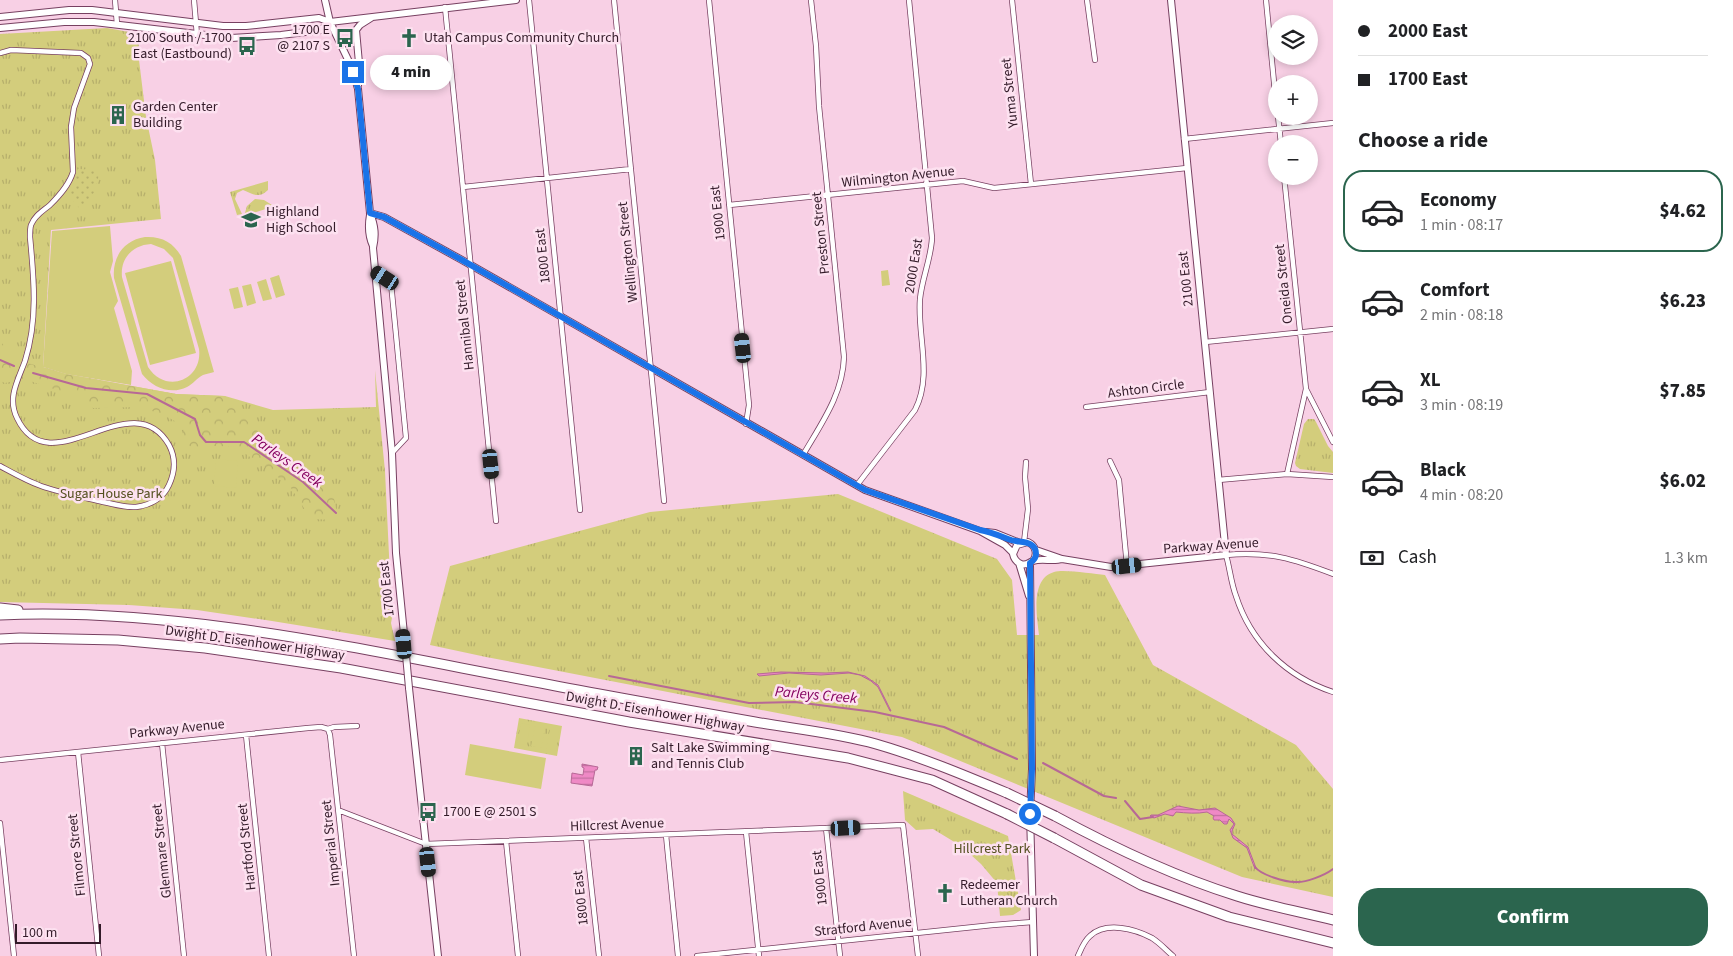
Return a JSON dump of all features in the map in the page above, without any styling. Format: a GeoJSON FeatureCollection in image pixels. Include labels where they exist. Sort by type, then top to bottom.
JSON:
{"type":"FeatureCollection","features":[{"type":"Feature","properties":{"kind":"highway"},"geometry":{"type":"LineString","coordinates":[[0,608],[43,613]]}},
{"type":"Feature","properties":{"kind":"highway","name":"Dwight D. Eisenhower Highway"},"geometry":{"type":"LineString","coordinates":[[0,615],[43,613],[139,618],[218,627],[339,645],[875,744],[938,765],[1007,793],[1117,849],[1175,874],[1238,897],[1333,920]]}},
{"type":"Feature","properties":{"kind":"highway","name":"Dwight D. Eisenhower Highway"},"geometry":{"type":"LineString","coordinates":[[0,640],[20,638],[118,640],[205,648],[341,668],[629,722],[848,758],[932,780],[1007,814],[1140,885],[1229,917],[1333,943]]}},
{"type":"Feature","properties":{"kind":"street"},"geometry":{"type":"LineString","coordinates":[[115,0],[117,24]]}},
{"type":"Feature","properties":{"kind":"street"},"geometry":{"type":"LineString","coordinates":[[194,0],[196,35]]}},
{"type":"Feature","properties":{"kind":"street","name":"1700 East"},"geometry":{"type":"LineString","coordinates":[[325,0],[330,22],[350,65],[358,89],[370,213],[375,226],[376,236],[373,248],[392,453],[396,553],[438,956]]}},
{"type":"Feature","properties":{"kind":"street"},"geometry":{"type":"LineString","coordinates":[[0,17],[75,10],[116,12],[234,26],[319,18],[330,22],[444,7],[516,0]]}},
{"type":"Feature","properties":{"kind":"street","name":"1800 East"},"geometry":{"type":"LineString","coordinates":[[529,0],[580,510]]}},
{"type":"Feature","properties":{"kind":"street","name":"Wellington Street"},"geometry":{"type":"LineString","coordinates":[[614,0],[664,501]]}},
{"type":"Feature","properties":{"kind":"street","name":"1900 East"},"geometry":{"type":"LineString","coordinates":[[709,0],[749,405],[746,424]]}},
{"type":"Feature","properties":{"kind":"street","name":"Preston Street"},"geometry":{"type":"LineString","coordinates":[[803,455],[835,399],[844,364],[811,0]]}},
{"type":"Feature","properties":{"kind":"street","name":"2000 East"},"geometry":{"type":"LineString","coordinates":[[857,486],[910,418],[921,396],[924,355],[920,298],[930,259],[932,238],[909,0]]}},
{"type":"Feature","properties":{"kind":"street","name":"Yuma Street"},"geometry":{"type":"LineString","coordinates":[[1012,0],[1031,184]]}},
{"type":"Feature","properties":{"kind":"street"},"geometry":{"type":"LineString","coordinates":[[1087,0],[1095,60]]}},
{"type":"Feature","properties":{"kind":"street","name":"2100 East"},"geometry":{"type":"LineString","coordinates":[[1170,0],[1226,555]]}},
{"type":"Feature","properties":{"kind":"street"},"geometry":{"type":"LineString","coordinates":[[1266,0],[1273,75]]}},
{"type":"Feature","properties":{"kind":"street","name":"Hannibal Street"},"geometry":{"type":"LineString","coordinates":[[444,7],[496,521]]}},
{"type":"Feature","properties":{"kind":"street"},"geometry":{"type":"LineString","coordinates":[[358,89],[360,74],[356,30],[373,16]]}},
{"type":"Feature","properties":{"kind":"street"},"geometry":{"type":"LineString","coordinates":[[0,28],[64,22],[94,22],[196,35],[242,38],[321,30],[330,22]]}},
{"type":"Feature","properties":{"kind":"street"},"geometry":{"type":"LineString","coordinates":[[0,53],[11,50],[81,53],[88,58],[90,64],[74,108],[70,145],[73,172],[71,178],[59,196],[39,213],[31,225],[34,315],[25,358],[13,394],[12,402],[15,415],[22,428],[29,434],[47,443],[57,444],[130,422],[140,423],[152,427],[169,444],[175,466],[167,490],[158,500],[143,506],[125,507],[39,486],[0,466]]}},
{"type":"Feature","properties":{"kind":"street"},"geometry":{"type":"LineString","coordinates":[[1184,138],[1333,123]]}},
{"type":"Feature","properties":{"kind":"street"},"geometry":{"type":"LineString","coordinates":[[1279,125],[1279,135]]}},
{"type":"Feature","properties":{"kind":"street","name":"Wilmington Avenue"},"geometry":{"type":"LineString","coordinates":[[729,205],[963,181],[994,188],[1187,168]]}},
{"type":"Feature","properties":{"kind":"street"},"geometry":{"type":"LineString","coordinates":[[463,187],[631,169]]}},
{"type":"Feature","properties":{"kind":"street","name":"Oneida Street"},"geometry":{"type":"LineString","coordinates":[[1285,185],[1306,389],[1287,474]]}},
{"type":"Feature","properties":{"kind":"street"},"geometry":{"type":"LineString","coordinates":[[370,213],[384,217],[857,486],[880,497],[980,530],[1031,544],[1036,550],[1062,560]]}},
{"type":"Feature","properties":{"kind":"street"},"geometry":{"type":"LineString","coordinates":[[376,272],[390,283],[406,438],[392,453]]}},
{"type":"Feature","properties":{"kind":"street"},"geometry":{"type":"LineString","coordinates":[[1205,342],[1333,329]]}},
{"type":"Feature","properties":{"kind":"street","name":"Oneida Street"},"geometry":{"type":"LineString","coordinates":[[1306,389],[1333,442]]}},
{"type":"Feature","properties":{"kind":"street","name":"Ashton Circle"},"geometry":{"type":"LineString","coordinates":[[1086,407],[1210,392]]}},
{"type":"Feature","properties":{"kind":"street"},"geometry":{"type":"LineString","coordinates":[[1110,460],[1119,480],[1127,566]]}},
{"type":"Feature","properties":{"kind":"street"},"geometry":{"type":"LineString","coordinates":[[1013,553],[1015,547],[1022,542],[1028,509],[1025,477],[1026,462]]}},
{"type":"Feature","properties":{"kind":"street"},"geometry":{"type":"LineString","coordinates":[[1218,480],[1287,474],[1333,477]]}},
{"type":"Feature","properties":{"kind":"street"},"geometry":{"type":"LineString","coordinates":[[980,530],[1005,545],[1013,553],[1014,558],[1019,563],[1029,597]]}},
{"type":"Feature","properties":{"kind":"street"},"geometry":{"type":"LineString","coordinates":[[1034,956],[1030,814],[1032,672],[1029,597],[1031,562],[1035,558],[1036,550]]}},
{"type":"Feature","properties":{"kind":"street","name":"Parkway Avenue"},"geometry":{"type":"LineString","coordinates":[[1062,560],[1118,567],[1226,555],[1258,554],[1284,557],[1333,574]]}},
{"type":"Feature","properties":{"kind":"street"},"geometry":{"type":"LineString","coordinates":[[1226,555],[1232,586],[1239,607],[1262,644],[1274,658],[1293,673],[1315,686],[1333,692]]}},
{"type":"Feature","properties":{"kind":"street"},"geometry":{"type":"LineString","coordinates":[[1019,563],[1022,565],[1031,562],[1055,562],[1062,560]]}},
{"type":"Feature","properties":{"kind":"street","name":"Parkway Avenue"},"geometry":{"type":"LineString","coordinates":[[0,760],[318,727],[328,729],[357,726]]}},
{"type":"Feature","properties":{"kind":"street","name":"Imperial Street"},"geometry":{"type":"LineString","coordinates":[[328,729],[354,956]]}},
{"type":"Feature","properties":{"kind":"street","name":"Hartford Street"},"geometry":{"type":"LineString","coordinates":[[246,735],[269,956]]}},
{"type":"Feature","properties":{"kind":"street","name":"Glenmare Street"},"geometry":{"type":"LineString","coordinates":[[162,743],[184,956]]}},
{"type":"Feature","properties":{"kind":"street","name":"Filmore Street"},"geometry":{"type":"LineString","coordinates":[[78,752],[99,956]]}},
{"type":"Feature","properties":{"kind":"street","name":"Hillcrest Avenue"},"geometry":{"type":"LineString","coordinates":[[338,810],[426,844],[904,825],[915,933]]}},
{"type":"Feature","properties":{"kind":"street"},"geometry":{"type":"LineString","coordinates":[[0,823],[14,956]]}},
{"type":"Feature","properties":{"kind":"street","name":"1900 East"},"geometry":{"type":"LineString","coordinates":[[826,828],[840,956]]}},
{"type":"Feature","properties":{"kind":"street"},"geometry":{"type":"LineString","coordinates":[[746,832],[759,956]]}},
{"type":"Feature","properties":{"kind":"street"},"geometry":{"type":"LineString","coordinates":[[666,835],[678,956]]}},
{"type":"Feature","properties":{"kind":"street","name":"1800 East"},"geometry":{"type":"LineString","coordinates":[[586,838],[599,956]]}},
{"type":"Feature","properties":{"kind":"street"},"geometry":{"type":"LineString","coordinates":[[506,840],[518,956]]}},
{"type":"Feature","properties":{"kind":"street","name":"Stratford Avenue"},"geometry":{"type":"LineString","coordinates":[[696,956],[1032,922]]}},
{"type":"Feature","properties":{"kind":"street"},"geometry":{"type":"LineString","coordinates":[[1078,956],[1089,936],[1098,931],[1117,928],[1141,933],[1152,938],[1173,956]]}},
{"type":"Feature","properties":{"kind":"street"},"geometry":{"type":"LineString","coordinates":[[915,933],[918,956]]}},
{"type":"Feature","properties":{"kind":"green space","name":"Sugar House Park"},"geometry":{"type":"Polygon","coordinates":[[[107,28],[140,34],[138,52],[146,117],[155,160],[161,219],[51,230],[43,367],[66,374],[176,394],[225,396],[273,410],[376,407],[375,370],[385,471],[391,623],[395,641],[197,610],[129,605],[0,602],[0,34],[107,28]]]}},
{"type":"Feature","properties":{"kind":"green space"},"geometry":{"type":"Polygon","coordinates":[[[78,169],[100,170],[95,191],[82,211],[68,195],[78,169]]]}},
{"type":"Feature","properties":{"kind":"green space"},"geometry":{"type":"Polygon","coordinates":[[[268,181],[268,190],[265,193],[256,195],[243,190],[237,193],[235,199],[242,214],[237,215],[230,192],[268,181]]]}},
{"type":"Feature","properties":{"kind":"green space"},"geometry":{"type":"Polygon","coordinates":[[[255,199],[264,200],[272,205],[272,207],[244,216],[247,206],[255,199]]]}},
{"type":"Feature","properties":{"kind":"green space"},"geometry":{"type":"Polygon","coordinates":[[[110,226],[113,261],[110,272],[118,301],[114,308],[132,371],[131,385],[66,374],[43,367],[52,231],[110,226]]]}},
{"type":"Feature","properties":{"kind":"green space"},"geometry":{"type":"Polygon","coordinates":[[[151,237],[161,239],[174,247],[181,256],[214,372],[203,375],[189,386],[181,389],[163,389],[151,383],[142,374],[114,278],[117,257],[125,246],[138,239],[151,237]],[[151,244],[133,250],[123,264],[122,277],[148,367],[156,376],[173,382],[189,376],[195,369],[199,360],[199,349],[173,258],[164,249],[151,244]]]}},
{"type":"Feature","properties":{"kind":"green space"},"geometry":{"type":"Polygon","coordinates":[[[171,261],[196,353],[150,365],[125,273],[171,261]]]}},
{"type":"Feature","properties":{"kind":"green space"},"geometry":{"type":"Polygon","coordinates":[[[888,270],[890,285],[882,286],[881,271],[888,270]]]}},
{"type":"Feature","properties":{"kind":"green space"},"geometry":{"type":"Polygon","coordinates":[[[279,275],[285,295],[276,298],[270,278],[279,275]]]}},
{"type":"Feature","properties":{"kind":"green space"},"geometry":{"type":"Polygon","coordinates":[[[266,279],[272,299],[263,301],[257,282],[266,279]]]}},
{"type":"Feature","properties":{"kind":"green space"},"geometry":{"type":"Polygon","coordinates":[[[251,284],[256,303],[247,306],[242,286],[251,284]]]}},
{"type":"Feature","properties":{"kind":"green space"},"geometry":{"type":"Polygon","coordinates":[[[238,287],[243,307],[234,309],[229,289],[238,287]]]}},
{"type":"Feature","properties":{"kind":"green space"},"geometry":{"type":"Polygon","coordinates":[[[0,341],[17,360],[66,374],[176,394],[225,396],[251,425],[285,455],[332,487],[338,520],[311,519],[289,485],[236,447],[214,446],[199,452],[181,440],[185,427],[166,416],[141,407],[93,408],[63,392],[24,379],[5,383],[0,381],[0,341]]]}},
{"type":"Feature","properties":{"kind":"green space"},"geometry":{"type":"Polygon","coordinates":[[[1308,419],[1314,419],[1333,452],[1333,473],[1300,469],[1296,466],[1295,463],[1304,424],[1308,419]]]}},
{"type":"Feature","properties":{"kind":"green space"},"geometry":{"type":"Polygon","coordinates":[[[216,459],[238,461],[236,488],[214,486],[216,459]]]}},
{"type":"Feature","properties":{"kind":"green space"},"geometry":{"type":"Polygon","coordinates":[[[838,494],[997,559],[1012,580],[1017,635],[1039,635],[1037,618],[1038,590],[1046,576],[1054,572],[1064,571],[1105,575],[1153,665],[1296,745],[1333,789],[1333,897],[1242,877],[902,737],[430,645],[450,566],[650,512],[838,494]]]}},
{"type":"Feature","properties":{"kind":"green space"},"geometry":{"type":"Polygon","coordinates":[[[519,718],[562,726],[557,756],[514,748],[519,718]]]}},
{"type":"Feature","properties":{"kind":"green space"},"geometry":{"type":"Polygon","coordinates":[[[521,723],[530,725],[527,745],[517,744],[521,723]]]}},
{"type":"Feature","properties":{"kind":"green space"},"geometry":{"type":"Polygon","coordinates":[[[535,726],[545,728],[541,748],[531,746],[535,726]]]}},
{"type":"Feature","properties":{"kind":"green space"},"geometry":{"type":"Polygon","coordinates":[[[550,729],[559,730],[556,751],[546,749],[550,729]]]}},
{"type":"Feature","properties":{"kind":"green space"},"geometry":{"type":"Polygon","coordinates":[[[470,744],[546,758],[541,789],[465,775],[470,744]]]}},
{"type":"Feature","properties":{"kind":"green space","name":"Hillcrest Park"},"geometry":{"type":"Polygon","coordinates":[[[903,791],[1008,836],[1021,910],[1013,915],[1000,916],[997,883],[981,864],[961,846],[933,829],[916,830],[905,820],[903,791]]]}},
{"type":"Feature","properties":{"kind":"shaded area"},"geometry":{"type":"Polygon","coordinates":[[[781,672],[848,672],[865,676],[878,685],[891,711],[878,687],[860,675],[849,673],[821,675],[789,673],[759,676],[757,674],[781,672]]]}},
{"type":"Feature","properties":{"kind":"shaded area"},"geometry":{"type":"Polygon","coordinates":[[[582,764],[598,767],[595,770],[592,786],[571,783],[572,773],[583,775],[584,768],[582,764]]]}},
{"type":"Feature","properties":{"kind":"shaded area"},"geometry":{"type":"Polygon","coordinates":[[[1178,806],[1199,810],[1215,808],[1231,818],[1235,824],[1232,834],[1248,847],[1256,868],[1247,848],[1233,838],[1230,830],[1234,824],[1229,819],[1227,824],[1224,824],[1220,820],[1214,820],[1214,816],[1207,812],[1176,812],[1173,816],[1165,814],[1154,818],[1150,816],[1158,815],[1178,806]]]}},
{"type":"Feature","properties":{"kind":"waterway","name":"Parleys Creek"},"geometry":{"type":"LineString","coordinates":[[0,360],[14,366]]}},
{"type":"Feature","properties":{"kind":"waterway","name":"Parleys Creek"},"geometry":{"type":"LineString","coordinates":[[33,373],[86,388],[147,394],[195,419],[200,435],[206,442],[244,442],[303,482],[336,513]]}},
{"type":"Feature","properties":{"kind":"waterway","name":"Parleys Creek"},"geometry":{"type":"LineString","coordinates":[[609,676],[749,703],[795,702],[875,712],[944,727],[1017,759]]}},
{"type":"Feature","properties":{"kind":"waterway","name":"Parleys Creek"},"geometry":{"type":"LineString","coordinates":[[1043,763],[1104,796],[1116,798]]}},
{"type":"Feature","properties":{"kind":"waterway","name":"Parleys Creek"},"geometry":{"type":"LineString","coordinates":[[1125,801],[1140,819],[1153,817]]}},
{"type":"Feature","properties":{"kind":"waterway","name":"Parleys Creek"},"geometry":{"type":"LineString","coordinates":[[1255,867],[1262,873],[1274,878],[1295,882],[1315,878],[1333,869]]}},
{"type":"Feature","properties":{"kind":"place","name":"1700 E @ 2107 S"},"geometry":{"type":"Point","coordinates":[345,38]}},
{"type":"Feature","properties":{"kind":"place","name":"Utah Campus Community Church"},"geometry":{"type":"Point","coordinates":[409,38]}},
{"type":"Feature","properties":{"kind":"place","name":"2100 South / 1700 East (Eastbound)"},"geometry":{"type":"Point","coordinates":[247,46]}},
{"type":"Feature","properties":{"kind":"place","name":"Garden Center Building"},"geometry":{"type":"Point","coordinates":[118,115]}},
{"type":"Feature","properties":{"kind":"place","name":"Highland High School"},"geometry":{"type":"Point","coordinates":[251,220]}},
{"type":"Feature","properties":{"kind":"place","name":"Salt Lake Swimming and Tennis Club"},"geometry":{"type":"Point","coordinates":[636,756]}},
{"type":"Feature","properties":{"kind":"place","name":"1700 E @ 2501 S"},"geometry":{"type":"Point","coordinates":[428,812]}},
{"type":"Feature","properties":{"kind":"place","name":"Redeemer Lutheran Church"},"geometry":{"type":"Point","coordinates":[945,893]}},
{"type":"Feature","properties":{"kind":"route"},"geometry":{"type":"LineString","coordinates":[[353,72],[358,89],[370,213],[384,217],[462,260],[865,490],[880,497],[980,530],[995,533],[1020,543],[1028,542],[1034,547],[1036,554],[1030,563],[1031,586],[1029,597],[1032,769],[1030,814]]}}]}
